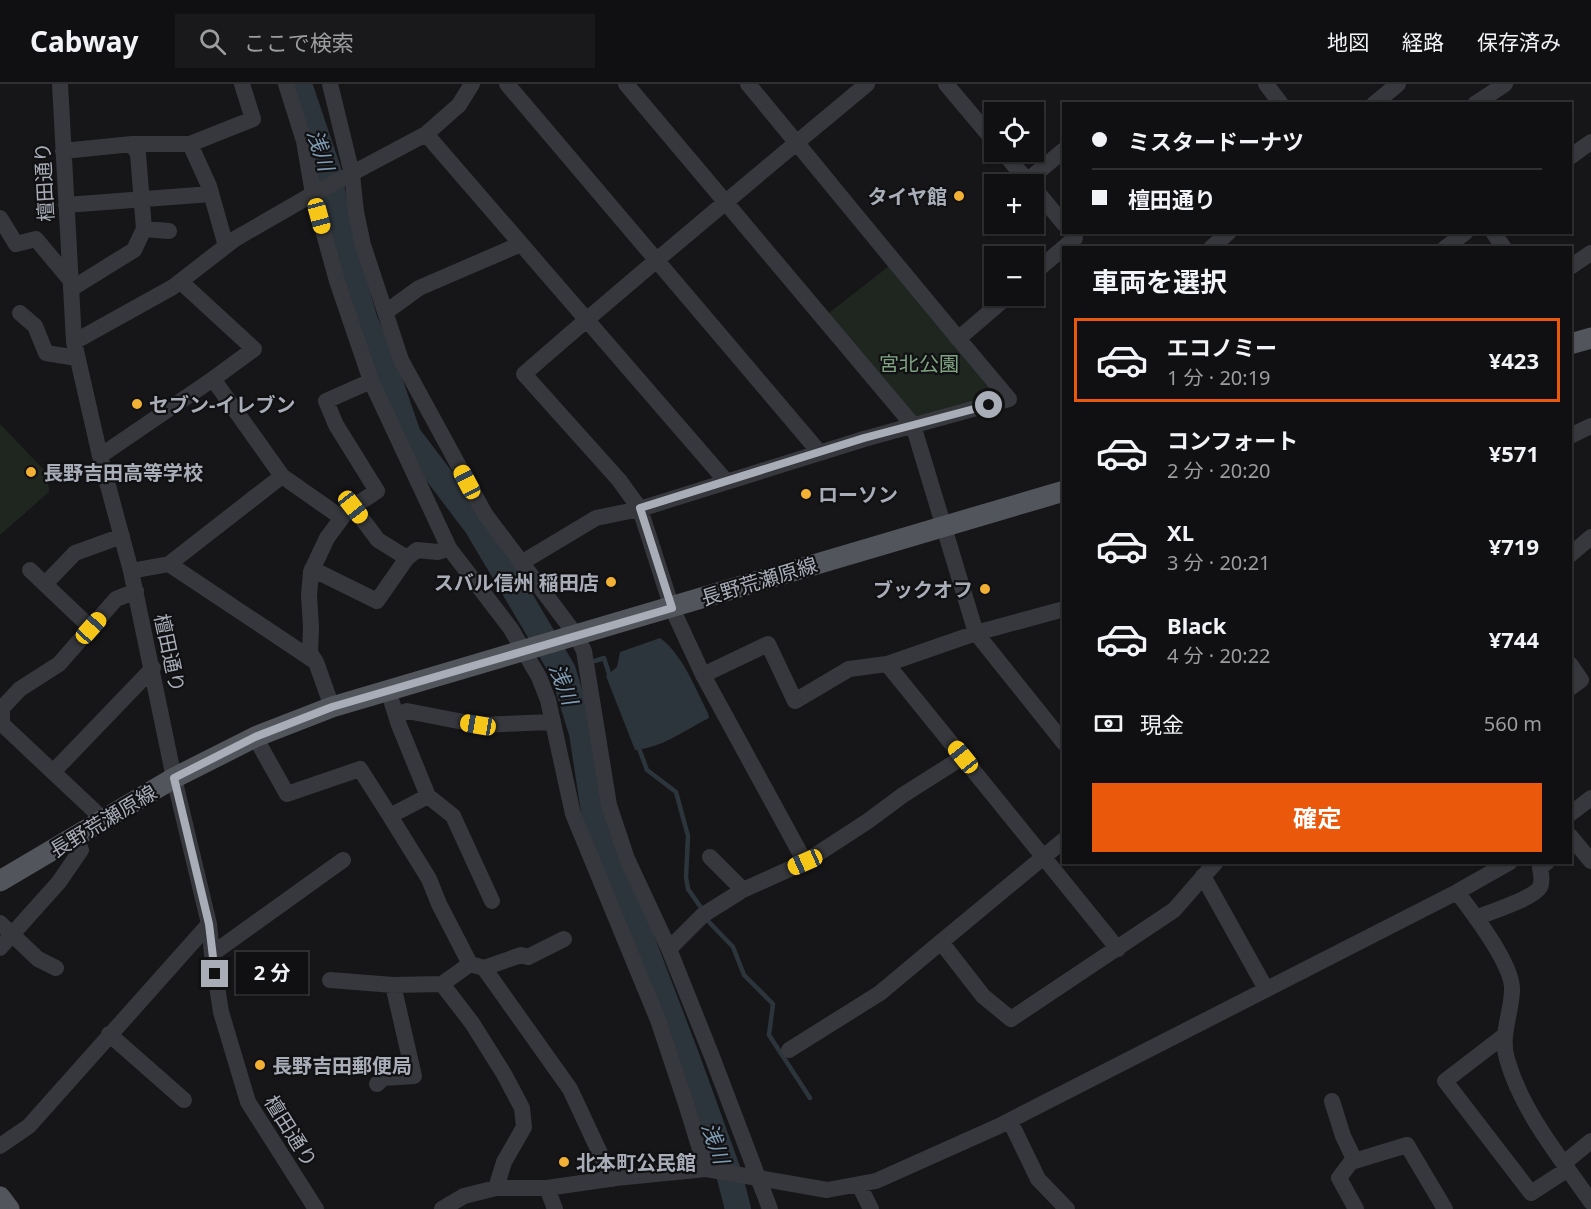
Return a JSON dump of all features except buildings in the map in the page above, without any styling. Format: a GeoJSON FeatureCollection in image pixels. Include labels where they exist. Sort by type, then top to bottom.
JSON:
{"type":"FeatureCollection","features":[{"type":"Feature","properties":{"kind":"main road"},"geometry":{"type":"LineString","coordinates":[[1572,343],[1591,338]]}},
{"type":"Feature","properties":{"kind":"main road","name":"長野荒瀬原線"},"geometry":{"type":"LineString","coordinates":[[0,881],[174,778],[255,737],[332,707],[1062,492]]}},
{"type":"Feature","properties":{"kind":"main road"},"geometry":{"type":"LineString","coordinates":[[0,1197],[9,1209]]}},
{"type":"Feature","properties":{"kind":"street","name":"檀田通り"},"geometry":{"type":"LineString","coordinates":[[60,84],[76,350],[153,668],[174,778],[209,924],[221,1012],[248,1102],[316,1209]]}},
{"type":"Feature","properties":{"kind":"street"},"geometry":{"type":"LineString","coordinates":[[63,151],[132,144],[190,144],[253,118],[242,84]]}},
{"type":"Feature","properties":{"kind":"street"},"geometry":{"type":"LineString","coordinates":[[286,84],[304,141],[337,281],[371,381],[449,548],[528,650],[548,700],[573,814],[658,1020],[709,1169]]}},
{"type":"Feature","properties":{"kind":"street"},"geometry":{"type":"LineString","coordinates":[[330,84],[363,245],[401,360],[485,514],[584,651],[609,805],[627,859],[669,949],[755,1177],[770,1209]]}},
{"type":"Feature","properties":{"kind":"street"},"geometry":{"type":"LineString","coordinates":[[20,313],[35,326],[46,353],[76,350],[181,282],[226,246],[316,193],[426,134],[459,105],[472,84]]}},
{"type":"Feature","properties":{"kind":"street"},"geometry":{"type":"LineString","coordinates":[[507,84],[820,453]]}},
{"type":"Feature","properties":{"kind":"street"},"geometry":{"type":"LineString","coordinates":[[626,84],[913,425],[976,633],[1062,740]]}},
{"type":"Feature","properties":{"kind":"street"},"geometry":{"type":"LineString","coordinates":[[521,562],[596,518],[640,508],[913,425],[1009,399],[748,84]]}},
{"type":"Feature","properties":{"kind":"street"},"geometry":{"type":"LineString","coordinates":[[805,862],[703,675],[672,608],[640,508],[619,480],[524,374],[867,84]]}},
{"type":"Feature","properties":{"kind":"street"},"geometry":{"type":"LineString","coordinates":[[1376,102],[1398,84]]}},
{"type":"Feature","properties":{"kind":"street"},"geometry":{"type":"LineString","coordinates":[[1478,102],[1505,84]]}},
{"type":"Feature","properties":{"kind":"street"},"geometry":{"type":"LineString","coordinates":[[1268,85],[1280,102]]}},
{"type":"Feature","properties":{"kind":"street"},"geometry":{"type":"LineString","coordinates":[[953,86],[984,128]]}},
{"type":"Feature","properties":{"kind":"street"},"geometry":{"type":"LineString","coordinates":[[426,134],[726,481]]}},
{"type":"Feature","properties":{"kind":"street"},"geometry":{"type":"LineString","coordinates":[[1572,156],[1591,142]]}},
{"type":"Feature","properties":{"kind":"street"},"geometry":{"type":"LineString","coordinates":[[0,219],[16,244],[36,239],[71,285],[134,250],[144,229],[138,154],[132,144]]}},
{"type":"Feature","properties":{"kind":"street"},"geometry":{"type":"LineString","coordinates":[[190,144],[211,194],[226,246]]}},
{"type":"Feature","properties":{"kind":"street"},"geometry":{"type":"LineString","coordinates":[[1040,174],[1062,152]]}},
{"type":"Feature","properties":{"kind":"street"},"geometry":{"type":"LineString","coordinates":[[1011,162],[1022,174]]}},
{"type":"Feature","properties":{"kind":"street"},"geometry":{"type":"LineString","coordinates":[[66,205],[211,194]]}},
{"type":"Feature","properties":{"kind":"street"},"geometry":{"type":"LineString","coordinates":[[1044,200],[1062,222]]}},
{"type":"Feature","properties":{"kind":"street"},"geometry":{"type":"LineString","coordinates":[[144,229],[169,231]]}},
{"type":"Feature","properties":{"kind":"street"},"geometry":{"type":"LineString","coordinates":[[1448,246],[1463,234]]}},
{"type":"Feature","properties":{"kind":"street"},"geometry":{"type":"LineString","coordinates":[[1214,246],[1228,237]]}},
{"type":"Feature","properties":{"kind":"street"},"geometry":{"type":"LineString","coordinates":[[386,312],[419,288],[521,244]]}},
{"type":"Feature","properties":{"kind":"street"},"geometry":{"type":"LineString","coordinates":[[1044,265],[1062,250]]}},
{"type":"Feature","properties":{"kind":"street"},"geometry":{"type":"LineString","coordinates":[[1572,266],[1591,253]]}},
{"type":"Feature","properties":{"kind":"street"},"geometry":{"type":"LineString","coordinates":[[100,456],[213,380],[254,349],[181,282]]}},
{"type":"Feature","properties":{"kind":"street"},"geometry":{"type":"LineString","coordinates":[[958,339],[996,306]]}},
{"type":"Feature","properties":{"kind":"street"},"geometry":{"type":"LineString","coordinates":[[213,380],[282,476],[347,512],[378,540],[407,558]]}},
{"type":"Feature","properties":{"kind":"street"},"geometry":{"type":"LineString","coordinates":[[332,707],[316,662],[310,653],[309,595],[312,568],[327,538],[347,512],[377,491],[336,425],[326,401],[371,381]]}},
{"type":"Feature","properties":{"kind":"street"},"geometry":{"type":"LineString","coordinates":[[1572,435],[1591,426]]}},
{"type":"Feature","properties":{"kind":"street"},"geometry":{"type":"LineString","coordinates":[[131,571],[169,564],[282,476]]}},
{"type":"Feature","properties":{"kind":"street"},"geometry":{"type":"LineString","coordinates":[[45,584],[75,553],[122,536]]}},
{"type":"Feature","properties":{"kind":"street"},"geometry":{"type":"LineString","coordinates":[[1572,552],[1591,537]]}},
{"type":"Feature","properties":{"kind":"street"},"geometry":{"type":"LineString","coordinates":[[312,568],[377,601],[407,558],[417,550],[438,552],[449,548]]}},
{"type":"Feature","properties":{"kind":"street"},"geometry":{"type":"LineString","coordinates":[[169,564],[316,662]]}},
{"type":"Feature","properties":{"kind":"street"},"geometry":{"type":"LineString","coordinates":[[30,570],[91,628]]}},
{"type":"Feature","properties":{"kind":"street"},"geometry":{"type":"LineString","coordinates":[[104,820],[2,724],[2,708],[20,689],[59,664],[116,600],[136,591]]}},
{"type":"Feature","properties":{"kind":"street"},"geometry":{"type":"LineString","coordinates":[[703,675],[768,644],[795,701],[849,669],[887,664],[976,633],[1062,610]]}},
{"type":"Feature","properties":{"kind":"street"},"geometry":{"type":"LineString","coordinates":[[887,664],[1118,949]]}},
{"type":"Feature","properties":{"kind":"street"},"geometry":{"type":"LineString","coordinates":[[1572,667],[1581,680],[1572,687]]}},
{"type":"Feature","properties":{"kind":"street"},"geometry":{"type":"LineString","coordinates":[[53,772],[153,668]]}},
{"type":"Feature","properties":{"kind":"street"},"geometry":{"type":"LineString","coordinates":[[388,690],[428,796],[453,816],[492,901]]}},
{"type":"Feature","properties":{"kind":"street"},"geometry":{"type":"LineString","coordinates":[[396,715],[407,711],[478,725],[553,722]]}},
{"type":"Feature","properties":{"kind":"street"},"geometry":{"type":"LineString","coordinates":[[255,737],[287,794],[360,769],[429,879],[440,904],[477,966],[570,1089],[612,1179]]}},
{"type":"Feature","properties":{"kind":"street"},"geometry":{"type":"LineString","coordinates":[[669,949],[703,915],[743,890],[805,862],[963,757]]}},
{"type":"Feature","properties":{"kind":"street"},"geometry":{"type":"LineString","coordinates":[[390,816],[428,796]]}},
{"type":"Feature","properties":{"kind":"street"},"geometry":{"type":"LineString","coordinates":[[1572,812],[1591,798]]}},
{"type":"Feature","properties":{"kind":"street"},"geometry":{"type":"LineString","coordinates":[[0,948],[6,929],[59,882],[81,850],[75,837]]}},
{"type":"Feature","properties":{"kind":"street"},"geometry":{"type":"LineString","coordinates":[[1572,841],[1591,861]]}},
{"type":"Feature","properties":{"kind":"street"},"geometry":{"type":"LineString","coordinates":[[789,1050],[879,993],[1062,842]]}},
{"type":"Feature","properties":{"kind":"street"},"geometry":{"type":"LineString","coordinates":[[710,857],[743,890]]}},
{"type":"Feature","properties":{"kind":"street"},"geometry":{"type":"LineString","coordinates":[[212,954],[343,860]]}},
{"type":"Feature","properties":{"kind":"street"},"geometry":{"type":"LineString","coordinates":[[941,942],[983,996],[1011,1020],[1174,910],[1214,864]]}},
{"type":"Feature","properties":{"kind":"street"},"geometry":{"type":"LineString","coordinates":[[442,1209],[464,1196],[496,1188],[547,1188],[709,1169],[827,1190],[876,1181],[1010,1121],[1457,892],[1506,864]]}},
{"type":"Feature","properties":{"kind":"street"},"geometry":{"type":"LineString","coordinates":[[1476,918],[1532,895],[1540,888],[1542,883],[1540,868],[1545,864]]}},
{"type":"Feature","properties":{"kind":"street"},"geometry":{"type":"LineString","coordinates":[[1203,876],[1266,989]]}},
{"type":"Feature","properties":{"kind":"street"},"geometry":{"type":"LineString","coordinates":[[1457,892],[1483,926],[1512,980],[1512,996],[1503,1043],[1514,1081],[1529,1111],[1591,1202]]}},
{"type":"Feature","properties":{"kind":"street"},"geometry":{"type":"LineString","coordinates":[[0,1146],[29,1126],[209,924]]}},
{"type":"Feature","properties":{"kind":"street"},"geometry":{"type":"LineString","coordinates":[[6,929],[38,959],[56,968]]}},
{"type":"Feature","properties":{"kind":"street"},"geometry":{"type":"LineString","coordinates":[[330,980],[393,985],[442,984],[477,966],[520,955],[528,957],[564,939]]}},
{"type":"Feature","properties":{"kind":"street"},"geometry":{"type":"LineString","coordinates":[[442,984],[472,1023],[522,1108],[524,1127],[504,1162],[496,1188]]}},
{"type":"Feature","properties":{"kind":"street"},"geometry":{"type":"LineString","coordinates":[[377,1084],[383,1077],[414,1076],[393,985]]}},
{"type":"Feature","properties":{"kind":"street"},"geometry":{"type":"LineString","coordinates":[[109,1034],[184,1100]]}},
{"type":"Feature","properties":{"kind":"street"},"geometry":{"type":"LineString","coordinates":[[1504,1035],[1445,1081],[1531,1193],[1566,1166],[1591,1141]]}},
{"type":"Feature","properties":{"kind":"street"},"geometry":{"type":"LineString","coordinates":[[1332,1101],[1343,1136],[1355,1161]]}},
{"type":"Feature","properties":{"kind":"street"},"geometry":{"type":"LineString","coordinates":[[1010,1121],[1038,1179],[1067,1209]]}},
{"type":"Feature","properties":{"kind":"street"},"geometry":{"type":"LineString","coordinates":[[1356,1209],[1339,1178],[1352,1162],[1407,1145],[1445,1209]]}},
{"type":"Feature","properties":{"kind":"street"},"geometry":{"type":"LineString","coordinates":[[859,1185],[871,1209]]}},
{"type":"Feature","properties":{"kind":"street"},"geometry":{"type":"LineString","coordinates":[[547,1188],[555,1209]]}},
{"type":"Feature","properties":{"kind":"green space","name":"宮北公園"},"geometry":{"type":"Polygon","coordinates":[[[889,266],[1000,396],[914,419],[825,316],[889,266]]]}},
{"type":"Feature","properties":{"kind":"green space"},"geometry":{"type":"Polygon","coordinates":[[[0,424],[47,473],[49,492],[0,535],[0,424]]]}},
{"type":"Feature","properties":{"kind":"shaded area"},"geometry":{"type":"Polygon","coordinates":[[[660,638],[682,663],[709,718],[655,746],[635,750],[606,676],[617,667],[620,652],[660,638]]]}},
{"type":"Feature","properties":{"kind":"waterway","name":"浅川"},"geometry":{"type":"LineString","coordinates":[[299,84],[328,170],[343,245],[365,321],[385,368],[408,435],[477,526],[563,671],[582,733],[597,831],[624,893],[685,1053],[729,1174],[738,1209]]}},
{"type":"Feature","properties":{"kind":"waterway"},"geometry":{"type":"LineString","coordinates":[[595,661],[604,658],[611,680]]}},
{"type":"Feature","properties":{"kind":"waterway","name":"浅川"},"geometry":{"type":"LineString","coordinates":[[563,671],[569,668]]}},
{"type":"Feature","properties":{"kind":"waterway"},"geometry":{"type":"LineString","coordinates":[[637,743],[647,770],[676,792],[688,836],[686,877],[688,889],[702,909]]}},
{"type":"Feature","properties":{"kind":"waterway"},"geometry":{"type":"LineString","coordinates":[[709,922],[733,947],[744,975],[773,1004],[769,1035],[810,1098]]}},
{"type":"Feature","properties":{"kind":"place","name":"タイヤ館"},"geometry":{"type":"Point","coordinates":[959,196]}},
{"type":"Feature","properties":{"kind":"place","name":"セブン-イレブン"},"geometry":{"type":"Point","coordinates":[137,404]}},
{"type":"Feature","properties":{"kind":"place","name":"長野吉田高等学校"},"geometry":{"type":"Point","coordinates":[31,472]}},
{"type":"Feature","properties":{"kind":"place","name":"ローソン"},"geometry":{"type":"Point","coordinates":[806,494]}},
{"type":"Feature","properties":{"kind":"place","name":"スバル信州 稲田店"},"geometry":{"type":"Point","coordinates":[611,582]}},
{"type":"Feature","properties":{"kind":"place","name":"ブックオフ"},"geometry":{"type":"Point","coordinates":[985,589]}},
{"type":"Feature","properties":{"kind":"place","name":"長野吉田郵便局"},"geometry":{"type":"Point","coordinates":[260,1065]}},
{"type":"Feature","properties":{"kind":"place","name":"北本町公民館"},"geometry":{"type":"Point","coordinates":[564,1162]}},
{"type":"Feature","properties":{"kind":"route"},"geometry":{"type":"LineString","coordinates":[[215,974],[209,924],[174,778],[255,737],[332,707],[672,608],[640,508],[864,438],[989,405]]}}]}
